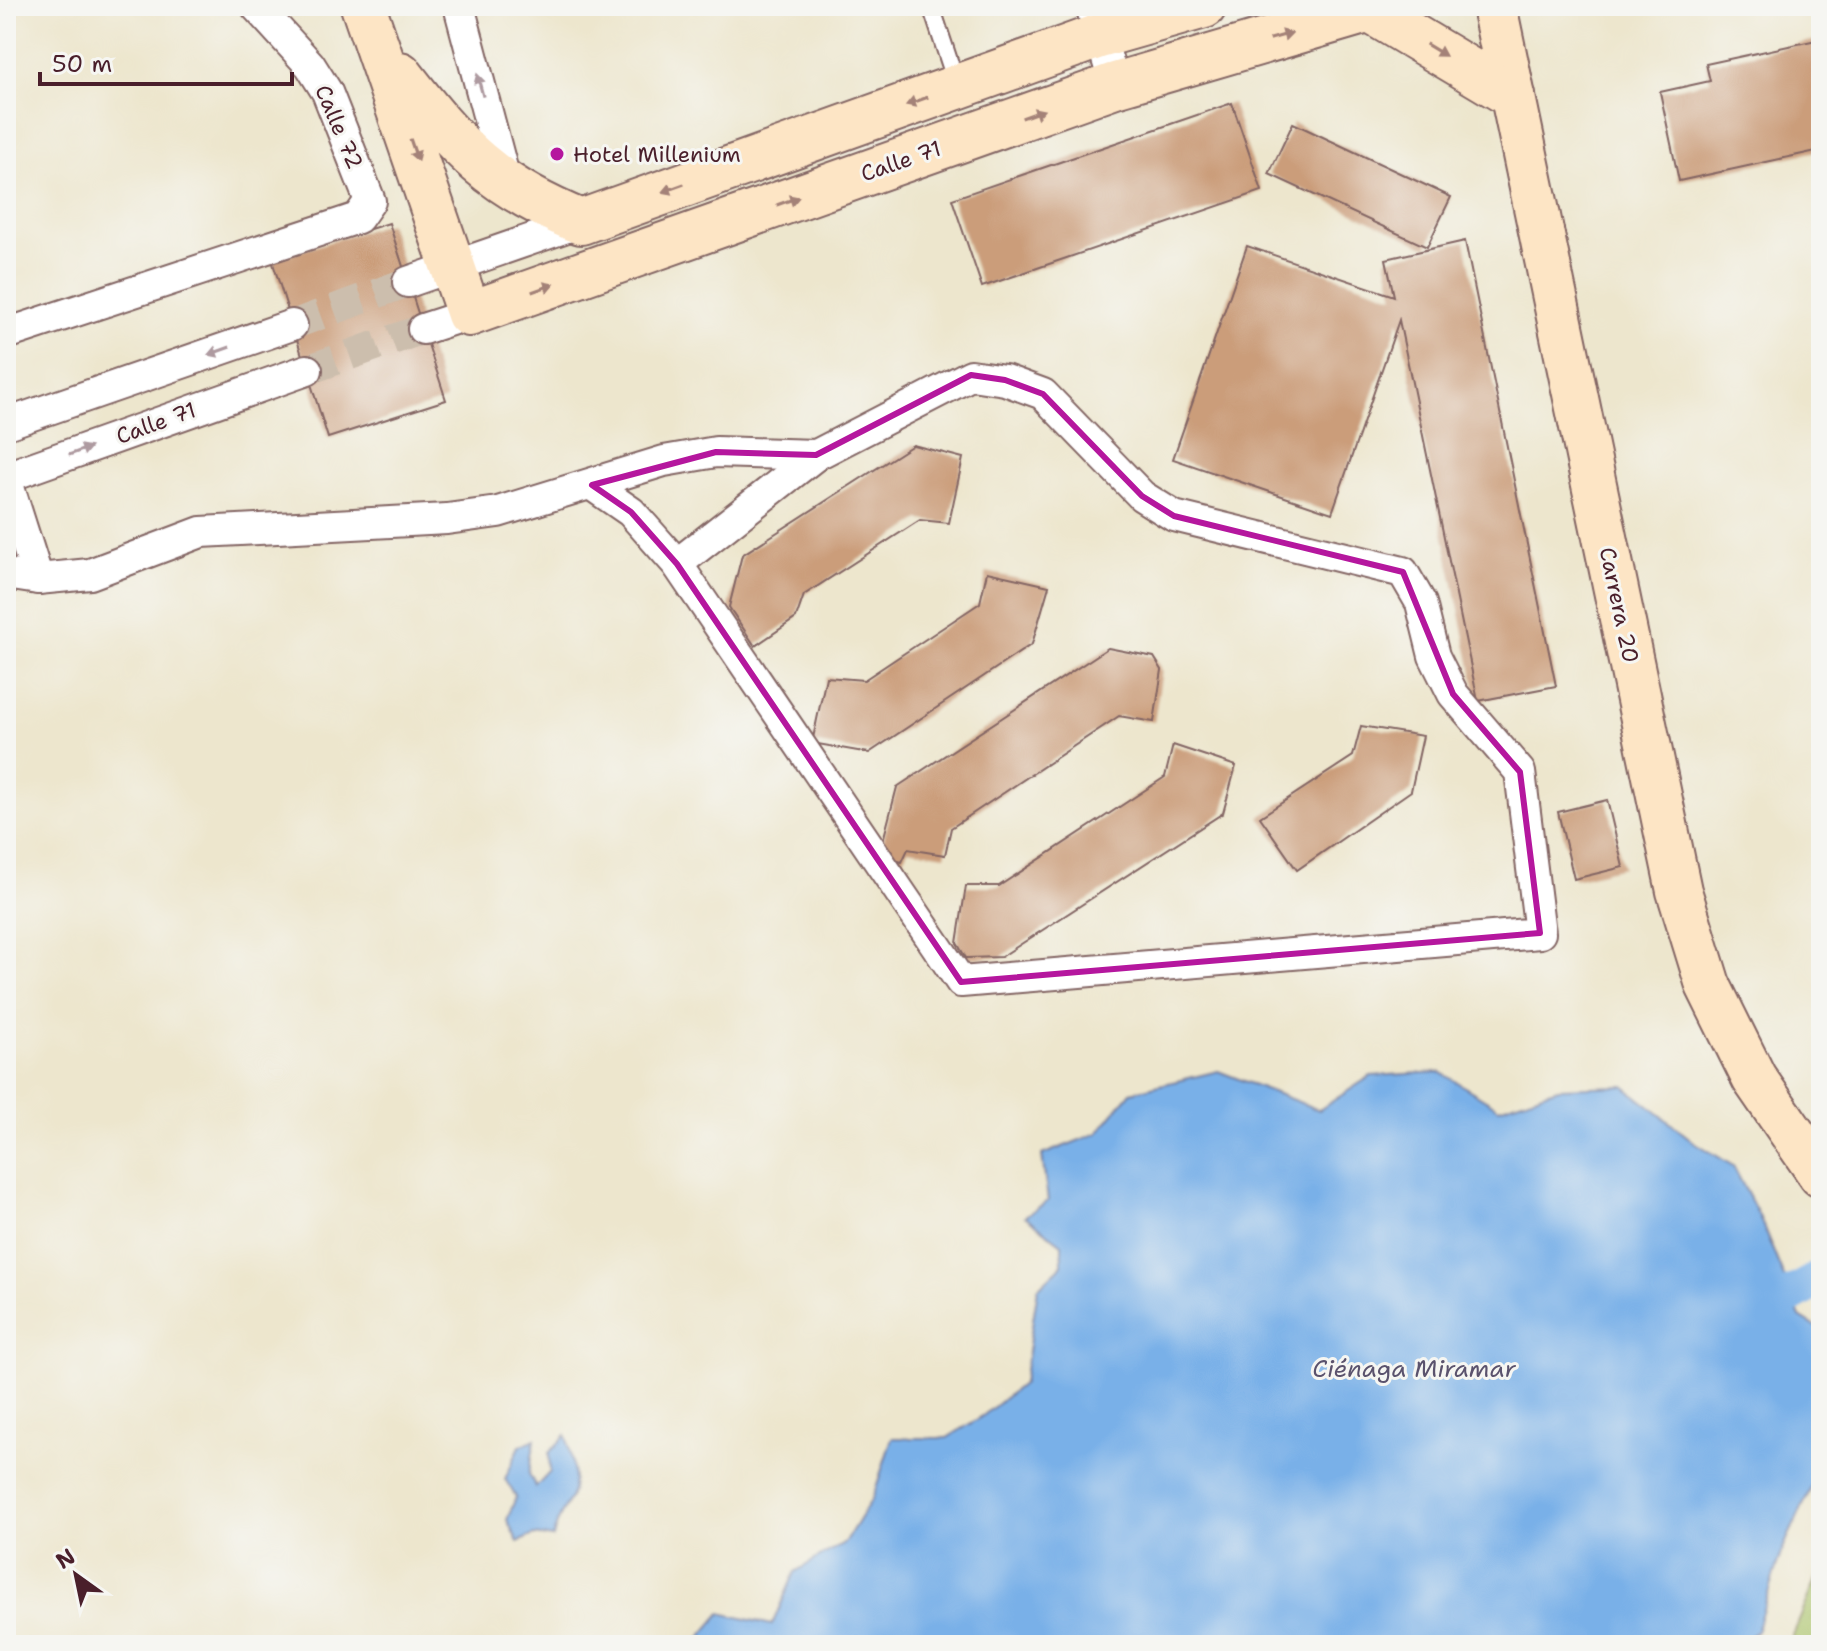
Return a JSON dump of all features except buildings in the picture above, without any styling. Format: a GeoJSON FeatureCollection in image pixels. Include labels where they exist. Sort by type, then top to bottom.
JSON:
{"type":"FeatureCollection","features":[{"type":"Feature","properties":{"kind":"main road"},"geometry":{"type":"LineString","coordinates":[[357,12],[380,50],[471,159],[507,187],[581,222],[958,87],[1095,21],[1204,6]]}},
{"type":"Feature","properties":{"kind":"main road","name":"Carrera 20"},"geometry":{"type":"LineString","coordinates":[[1494,6],[1679,891],[1708,985],[1747,1064],[1821,1175]]}},
{"type":"Feature","properties":{"kind":"main road"},"geometry":{"type":"LineString","coordinates":[[1377,8],[1513,96]]}},
{"type":"Feature","properties":{"kind":"main road","name":"Calle 71"},"geometry":{"type":"LineString","coordinates":[[469,314],[1115,85],[1377,8]]}},
{"type":"Feature","properties":{"kind":"main road"},"geometry":{"type":"LineString","coordinates":[[380,50],[469,314]]}},
{"type":"Feature","properties":{"kind":"street","name":"Calle 72"},"geometry":{"type":"LineString","coordinates":[[6,334],[358,218],[370,201],[327,92],[310,65],[256,6]]}},
{"type":"Feature","properties":{"kind":"street"},"geometry":{"type":"LineString","coordinates":[[459,6],[507,187]]}},
{"type":"Feature","properties":{"kind":"street"},"geometry":{"type":"LineString","coordinates":[[1095,21],[1115,85]]}},
{"type":"Feature","properties":{"kind":"street"},"geometry":{"type":"LineString","coordinates":[[408,282],[581,222]]}},
{"type":"Feature","properties":{"kind":"street","name":"Calle 71"},"geometry":{"type":"LineString","coordinates":[[423,329],[469,314]]}},
{"type":"Feature","properties":{"kind":"street"},"geometry":{"type":"LineString","coordinates":[[6,424],[292,325]]}},
{"type":"Feature","properties":{"kind":"street","name":"Calle 71"},"geometry":{"type":"LineString","coordinates":[[6,478],[307,370]]}},
{"type":"Feature","properties":{"kind":"street"},"geometry":{"type":"LineString","coordinates":[[592,485],[631,512],[677,564],[961,982],[1540,933],[1520,772],[1453,694],[1434,656],[1421,603],[1403,572],[1174,516],[1142,496],[1043,394],[1005,380],[971,375],[816,455],[677,564]]}},
{"type":"Feature","properties":{"kind":"street"},"geometry":{"type":"LineString","coordinates":[[6,574],[38,579],[90,574],[201,532],[447,519],[498,512],[664,461],[716,452],[816,455]]}},
{"type":"Feature","properties":{"kind":"street"},"geometry":{"type":"LineString","coordinates":[[6,478],[38,579]]}},
{"type":"Feature","properties":{"kind":"lane"},"geometry":{"type":"LineString","coordinates":[[931,6],[958,87]]}},
{"type":"Feature","properties":{"kind":"highlighted area"},"geometry":{"type":"Polygon","coordinates":[[[971,375],[1005,380],[1043,394],[1142,496],[1174,516],[1403,572],[1453,694],[1520,772],[1540,933],[961,982],[677,564],[631,512],[592,485],[716,452],[816,455],[971,375]]]}},
{"type":"Feature","properties":{"kind":"green space"},"geometry":{"type":"Polygon","coordinates":[[[1821,1568],[1821,1645],[1789,1645],[1821,1568]]]}},
{"type":"Feature","properties":{"kind":"water","name":"Ciénaga Miramar"},"geometry":{"type":"Polygon","coordinates":[[[1218,1071],[1319,1110],[1371,1076],[1440,1072],[1499,1108],[1558,1088],[1624,1086],[1693,1141],[1733,1166],[1759,1216],[1800,1317],[1821,1330],[1821,1466],[1781,1553],[1756,1631],[1738,1645],[694,1645],[721,1613],[772,1625],[795,1572],[845,1542],[873,1497],[892,1438],[947,1438],[984,1415],[1023,1383],[1038,1288],[1062,1265],[1062,1244],[1025,1216],[1048,1201],[1042,1155],[1098,1133],[1131,1092],[1218,1071]]]}},
{"type":"Feature","properties":{"kind":"water"},"geometry":{"type":"Polygon","coordinates":[[[566,1435],[573,1467],[573,1491],[553,1538],[534,1535],[518,1542],[507,1520],[516,1497],[505,1479],[520,1446],[535,1439],[529,1474],[536,1487],[550,1472],[549,1453],[566,1435]]]}},
{"type":"Feature","properties":{"kind":"waterway"},"geometry":{"type":"LineString","coordinates":[[1789,1296],[1821,1278]]}},
{"type":"Feature","properties":{"kind":"tunnel"},"geometry":{"type":"LineString","coordinates":[[292,325],[408,282]]}},
{"type":"Feature","properties":{"kind":"tunnel"},"geometry":{"type":"LineString","coordinates":[[307,370],[423,329]]}},
{"type":"Feature","properties":{"kind":"place","name":"Hotel Millenium"},"geometry":{"type":"Point","coordinates":[557,154]}}]}
